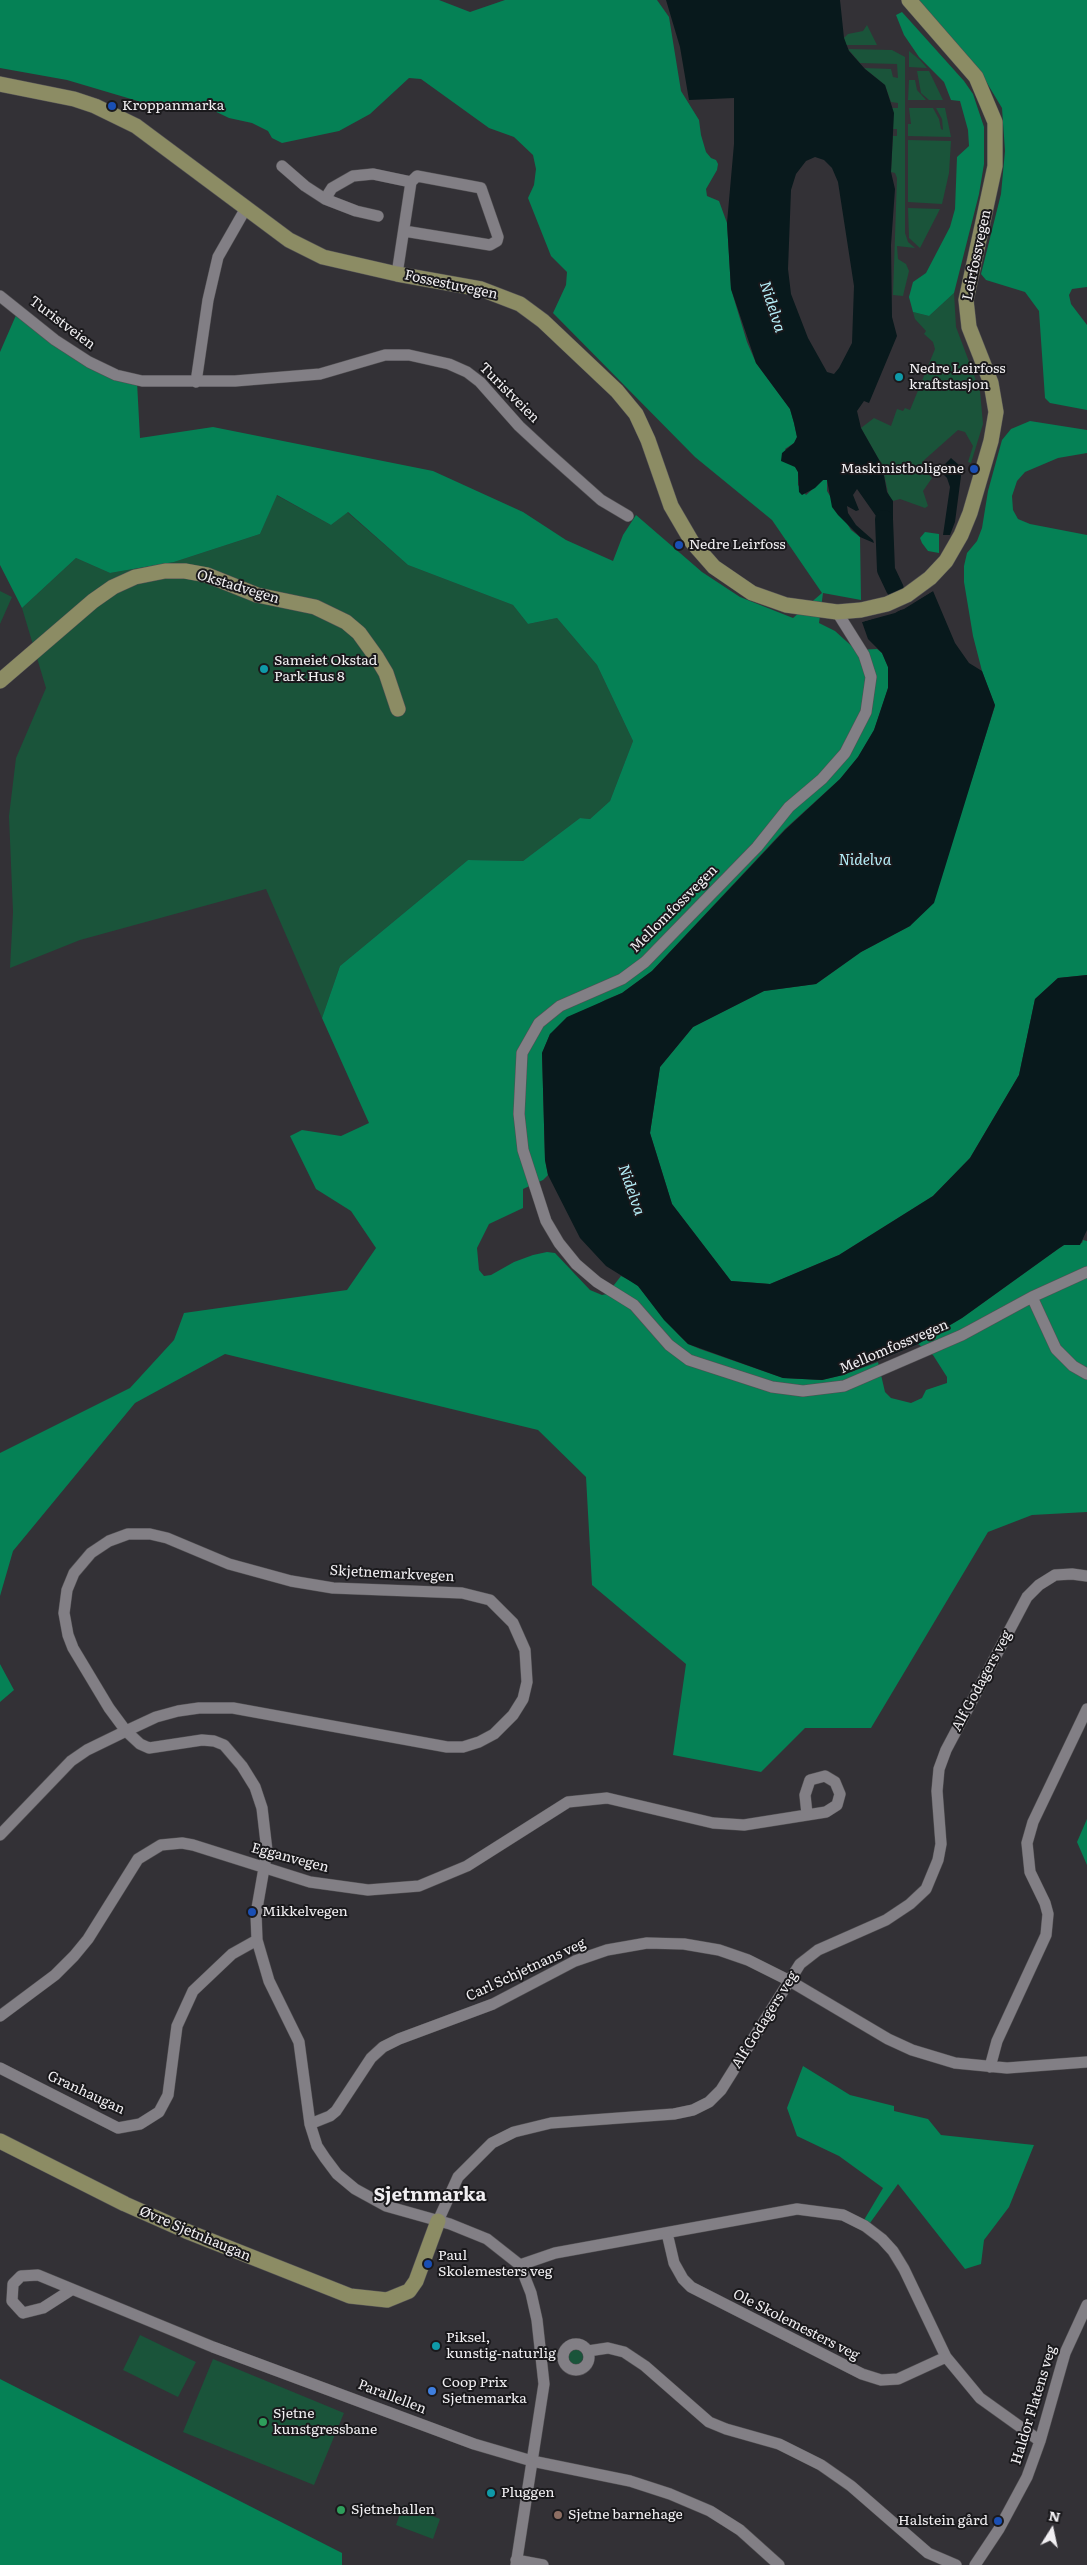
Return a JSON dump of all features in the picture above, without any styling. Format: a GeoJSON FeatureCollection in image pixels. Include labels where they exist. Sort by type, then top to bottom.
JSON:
{"type":"FeatureCollection","features":[{"type":"Feature","properties":{"kind":"street","name":"Leirfossvegen"},"geometry":{"type":"LineString","coordinates":[[861,610],[896,600],[930,578],[946,561],[961,535],[982,471],[995,420],[994,394],[969,327],[966,300],[995,166],[995,122],[976,77],[909,0]]}},
{"type":"Feature","properties":{"kind":"street","name":"Fossestuvegen"},"geometry":{"type":"LineString","coordinates":[[0,84],[74,99],[117,116],[160,142],[289,240],[323,258],[496,293],[534,313],[611,385],[636,414],[648,440],[671,506],[687,534],[708,561],[734,582],[771,601],[817,610],[837,612],[861,610]]}},
{"type":"Feature","properties":{"kind":"street"},"geometry":{"type":"LineString","coordinates":[[282,166],[305,186],[325,199],[356,211],[378,216]]}},
{"type":"Feature","properties":{"kind":"street"},"geometry":{"type":"LineString","coordinates":[[325,199],[332,188],[353,176],[373,174],[411,182]]}},
{"type":"Feature","properties":{"kind":"street"},"geometry":{"type":"LineString","coordinates":[[396,274],[411,182],[417,176],[478,186],[484,193],[498,237],[497,241],[490,245],[404,231]]}},
{"type":"Feature","properties":{"kind":"street"},"geometry":{"type":"LineString","coordinates":[[196,382],[208,300],[218,257],[246,208]]}},
{"type":"Feature","properties":{"kind":"street","name":"Turistveien"},"geometry":{"type":"LineString","coordinates":[[0,296],[55,340],[89,362],[116,375],[142,380],[196,382],[264,380],[320,374],[385,356],[409,355],[450,364],[467,372],[480,382],[519,426],[546,451],[602,500],[628,516]]}},
{"type":"Feature","properties":{"kind":"street","name":"Okstadvegen"},"geometry":{"type":"LineString","coordinates":[[0,679],[93,601],[113,587],[135,577],[165,571],[185,571],[207,575],[257,595],[315,607],[346,622],[359,633],[386,673],[398,709]]}},
{"type":"Feature","properties":{"kind":"street","name":"Mellomfossvegen"},"geometry":{"type":"LineString","coordinates":[[837,612],[864,655],[871,676],[866,712],[854,738],[837,764],[789,807],[757,847],[645,962],[622,979],[560,1006],[539,1023],[522,1053],[519,1078],[519,1114],[523,1150],[531,1181],[546,1221],[559,1243],[576,1264],[597,1282],[634,1305],[669,1345],[689,1360],[772,1387],[804,1391],[844,1386],[962,1335],[1032,1297],[1087,1272]]}},
{"type":"Feature","properties":{"kind":"street"},"geometry":{"type":"LineString","coordinates":[[1032,1297],[1056,1349],[1073,1366],[1087,1374]]}},
{"type":"Feature","properties":{"kind":"street","name":"Skjetnemarkvegen"},"geometry":{"type":"LineString","coordinates":[[0,1835],[71,1761],[87,1750],[126,1732],[156,1718],[178,1711],[199,1708],[233,1708],[447,1748],[463,1747],[494,1734],[513,1715],[523,1699],[528,1682],[525,1650],[513,1623],[490,1600],[450,1591],[333,1588],[291,1581],[228,1564],[167,1538],[150,1534],[128,1534],[109,1541],[86,1558],[74,1573],[68,1590],[64,1613],[68,1635],[73,1648],[126,1732]]}},
{"type":"Feature","properties":{"kind":"street","name":"Alf Godagers veg"},"geometry":{"type":"LineString","coordinates":[[399,2297],[409,2291],[416,2281],[438,2221],[458,2177],[492,2143],[514,2132],[552,2123],[674,2114],[693,2110],[709,2102],[722,2090],[800,1964],[818,1950],[886,1920],[910,1904],[926,1889],[938,1860],[941,1844],[937,1791],[939,1769],[946,1750],[1027,1597],[1039,1584],[1055,1576],[1072,1574],[1087,1576]]}},
{"type":"Feature","properties":{"kind":"street"},"geometry":{"type":"LineString","coordinates":[[990,2067],[997,2041],[1046,1935],[1048,1914],[1045,1903],[1030,1872],[1026,1843],[1033,1822],[1087,1709]]}},
{"type":"Feature","properties":{"kind":"street"},"geometry":{"type":"LineString","coordinates":[[126,1732],[140,1744],[149,1748],[202,1740],[214,1741],[224,1745],[242,1766],[255,1787],[262,1808],[267,1851],[256,1914],[257,1940],[269,1981],[299,2042],[310,2124],[317,2146],[325,2158],[337,2174],[355,2189],[386,2206],[487,2238],[520,2266],[531,2293],[543,2364],[541,2412],[516,2562],[543,2565]]}},
{"type":"Feature","properties":{"kind":"street","name":"Egganvegen"},"geometry":{"type":"LineString","coordinates":[[0,2016],[56,1976],[88,1939],[138,1859],[160,1845],[182,1843],[310,1882],[368,1890],[419,1886],[467,1866],[568,1802],[607,1798],[713,1823],[744,1825],[807,1814]]}},
{"type":"Feature","properties":{"kind":"street","name":"Granhaugan"},"geometry":{"type":"LineString","coordinates":[[0,2068],[118,2128],[140,2124],[159,2112],[168,2095],[177,2026],[193,1991],[232,1954],[257,1940]]}},
{"type":"Feature","properties":{"kind":"street","name":"Carl Schjetnans veg"},"geometry":{"type":"LineString","coordinates":[[310,2124],[330,2116],[336,2111],[360,2072],[383,2047],[399,2039],[493,2004],[575,1961],[607,1950],[647,1943],[702,1947],[748,1960],[790,1981]]}},
{"type":"Feature","properties":{"kind":"street"},"geometry":{"type":"LineString","coordinates":[[790,1981],[864,2027],[912,2050],[955,2063],[990,2067],[1032,2068],[1087,2062]]}},
{"type":"Feature","properties":{"kind":"street","name":"Øvre Sjetnhaugan"},"geometry":{"type":"LineString","coordinates":[[0,2141],[126,2204],[300,2277],[350,2296],[370,2300],[399,2297]]}},
{"type":"Feature","properties":{"kind":"street"},"geometry":{"type":"LineString","coordinates":[[520,2266],[555,2253],[797,2209],[843,2216],[865,2226],[882,2239],[893,2251],[904,2268],[946,2357],[980,2398],[1040,2441]]}},
{"type":"Feature","properties":{"kind":"street","name":"Ole Skolemesters veg"},"geometry":{"type":"LineString","coordinates":[[667,2232],[674,2263],[683,2279],[691,2287],[862,2374],[881,2380],[898,2379],[946,2357]]}},
{"type":"Feature","properties":{"kind":"street","name":"Parallellen"},"geometry":{"type":"LineString","coordinates":[[71,2290],[43,2308],[23,2313],[12,2301],[13,2284],[21,2276],[38,2275],[213,2347],[474,2444],[532,2461],[630,2481],[670,2494],[710,2511],[740,2530],[779,2565]]}},
{"type":"Feature","properties":{"kind":"street","name":"Haldor Flatens veg"},"geometry":{"type":"LineString","coordinates":[[975,2565],[1027,2477],[1040,2441],[1065,2353],[1087,2305]]}},
{"type":"Feature","properties":{"kind":"street"},"geometry":{"type":"LineString","coordinates":[[588,2351],[608,2348],[624,2352],[644,2366],[709,2422],[726,2429],[779,2444],[821,2464],[851,2486],[928,2553],[956,2565]]}},
{"type":"Feature","properties":{"kind":"green space"},"geometry":{"type":"Polygon","coordinates":[[[0,0],[439,0],[470,12],[505,0],[657,0],[669,17],[681,91],[699,120],[706,152],[718,164],[717,170],[706,189],[707,196],[719,201],[727,223],[731,289],[747,342],[756,363],[790,409],[794,423],[797,437],[794,443],[785,449],[798,472],[798,485],[806,495],[823,480],[827,480],[827,491],[851,530],[860,537],[861,600],[823,593],[819,623],[835,631],[856,650],[877,649],[882,653],[888,667],[888,688],[874,730],[858,757],[840,779],[785,829],[652,971],[622,993],[605,1000],[550,1034],[542,1053],[545,1160],[548,1175],[543,1180],[523,1189],[523,1208],[489,1224],[477,1248],[479,1270],[484,1276],[491,1275],[514,1262],[533,1255],[547,1252],[555,1253],[590,1290],[602,1295],[607,1294],[621,1276],[631,1281],[638,1286],[688,1344],[783,1378],[822,1380],[843,1375],[878,1362],[885,1392],[891,1398],[911,1403],[922,1398],[926,1390],[947,1383],[947,1377],[933,1355],[918,1344],[962,1318],[1064,1245],[1082,1243],[1083,1240],[1087,1241],[1087,1512],[1032,1515],[988,1532],[871,1728],[805,1728],[761,1772],[673,1755],[686,1664],[592,1585],[586,1477],[538,1430],[225,1354],[135,1403],[13,1551],[0,1596],[0,1453],[130,1388],[174,1340],[184,1313],[347,1290],[376,1248],[351,1211],[316,1189],[290,1136],[302,1130],[341,1136],[369,1123],[322,1018],[340,966],[468,860],[523,861],[580,818],[590,819],[610,801],[633,741],[597,665],[557,618],[528,624],[513,605],[408,565],[348,512],[331,525],[277,495],[260,534],[174,562],[110,573],[76,558],[22,608],[0,565],[0,352],[20,306],[68,344],[137,382],[140,438],[213,427],[433,471],[523,512],[566,540],[613,561],[623,535],[636,515],[702,572],[740,597],[793,618],[822,593],[772,520],[695,457],[553,313],[566,285],[567,272],[551,256],[528,198],[534,185],[536,169],[533,155],[514,137],[489,128],[421,79],[409,78],[370,114],[339,131],[282,143],[272,138],[268,131],[252,123],[229,118],[204,106],[158,107],[67,80],[0,68],[0,0]]]}},
{"type":"Feature","properties":{"kind":"green space"},"geometry":{"type":"Polygon","coordinates":[[[918,0],[1087,0],[1087,287],[1072,289],[1069,295],[1071,304],[1087,325],[1087,410],[1050,403],[1045,398],[1039,311],[1025,292],[986,280],[981,274],[1001,194],[1005,151],[1002,108],[981,73],[918,0]]]}},
{"type":"Feature","properties":{"kind":"green space"},"geometry":{"type":"Polygon","coordinates":[[[902,12],[964,81],[973,94],[984,127],[984,164],[979,194],[954,293],[929,316],[913,312],[909,297],[913,282],[926,273],[950,227],[955,209],[957,157],[969,146],[968,130],[960,101],[951,100],[944,82],[919,57],[904,35],[896,15],[902,12]]]}},
{"type":"Feature","properties":{"kind":"green space"},"geometry":{"type":"Polygon","coordinates":[[[867,25],[877,45],[846,45],[844,38],[848,34],[863,31],[867,25]]]}},
{"type":"Feature","properties":{"kind":"green space"},"geometry":{"type":"Polygon","coordinates":[[[848,49],[892,50],[905,57],[905,233],[908,242],[915,248],[897,246],[898,259],[906,264],[909,271],[903,296],[893,295],[897,178],[895,173],[891,172],[893,136],[897,136],[897,129],[893,129],[892,108],[898,108],[898,103],[891,102],[885,85],[864,68],[891,69],[893,77],[898,78],[897,64],[860,63],[848,49]]]}},
{"type":"Feature","properties":{"kind":"green space"},"geometry":{"type":"Polygon","coordinates":[[[909,51],[920,60],[927,68],[909,67],[909,51]]]}},
{"type":"Feature","properties":{"kind":"green space"},"geometry":{"type":"Polygon","coordinates":[[[917,71],[929,71],[943,100],[929,100],[921,93],[917,71]]]}},
{"type":"Feature","properties":{"kind":"green space"},"geometry":{"type":"Polygon","coordinates":[[[909,80],[915,80],[917,90],[926,100],[908,100],[909,80]]]}},
{"type":"Feature","properties":{"kind":"green space"},"geometry":{"type":"Polygon","coordinates":[[[909,108],[933,108],[943,130],[942,119],[936,108],[945,108],[951,137],[908,136],[908,124],[911,124],[909,108]]]}},
{"type":"Feature","properties":{"kind":"green space"},"geometry":{"type":"Polygon","coordinates":[[[908,140],[951,141],[949,173],[942,204],[908,202],[908,140]]]}},
{"type":"Feature","properties":{"kind":"green space"},"geometry":{"type":"Polygon","coordinates":[[[908,208],[940,209],[920,248],[909,238],[908,208]]]}},
{"type":"Feature","properties":{"kind":"green space"},"geometry":{"type":"Polygon","coordinates":[[[954,293],[956,327],[980,391],[983,424],[971,463],[968,462],[973,446],[965,432],[958,430],[922,462],[922,468],[932,478],[923,491],[928,506],[925,508],[900,499],[893,501],[889,497],[882,465],[861,428],[874,418],[891,426],[897,409],[903,411],[905,408],[910,410],[935,349],[933,342],[924,334],[926,331],[915,319],[913,312],[929,316],[954,293]]]}},
{"type":"Feature","properties":{"kind":"green space"},"geometry":{"type":"Polygon","coordinates":[[[1030,421],[1087,430],[1087,453],[1058,458],[1025,472],[1017,481],[1012,496],[1013,510],[1018,519],[1030,524],[1087,535],[1087,975],[1058,978],[1035,999],[1019,1075],[970,1158],[933,1196],[839,1255],[770,1284],[731,1281],[672,1204],[650,1133],[660,1067],[693,1027],[764,991],[816,984],[861,952],[910,926],[972,778],[995,706],[982,671],[973,636],[964,582],[964,566],[967,553],[977,541],[982,528],[988,491],[1002,440],[1011,429],[1030,421]]]}},
{"type":"Feature","properties":{"kind":"green space"},"geometry":{"type":"Polygon","coordinates":[[[276,495],[331,525],[347,512],[408,565],[513,605],[528,624],[557,618],[597,665],[633,741],[610,801],[590,819],[580,818],[523,861],[468,860],[340,966],[322,1018],[266,889],[80,940],[10,968],[13,912],[9,816],[16,758],[46,688],[22,608],[76,558],[110,573],[174,562],[260,534],[276,495]]]}},
{"type":"Feature","properties":{"kind":"green space"},"geometry":{"type":"Polygon","coordinates":[[[925,532],[939,534],[939,553],[928,551],[922,543],[920,538],[925,532]]]}},
{"type":"Feature","properties":{"kind":"green space"},"geometry":{"type":"Polygon","coordinates":[[[0,591],[12,597],[0,624],[0,591]]]}},
{"type":"Feature","properties":{"kind":"green space"},"geometry":{"type":"Polygon","coordinates":[[[0,1664],[14,1690],[0,1702],[0,1664]]]}},
{"type":"Feature","properties":{"kind":"green space"},"geometry":{"type":"Polygon","coordinates":[[[1087,1819],[1087,1865],[1077,1842],[1087,1819]]]}},
{"type":"Feature","properties":{"kind":"green space"},"geometry":{"type":"Polygon","coordinates":[[[803,2066],[850,2095],[894,2106],[894,2111],[928,2119],[941,2135],[1034,2145],[1009,2207],[984,2240],[981,2264],[965,2269],[898,2184],[870,2223],[864,2220],[883,2188],[839,2156],[797,2136],[787,2108],[803,2066]]]}},
{"type":"Feature","properties":{"kind":"green space"},"geometry":{"type":"Polygon","coordinates":[[[140,2335],[196,2362],[178,2397],[123,2370],[140,2335]]]}},
{"type":"Feature","properties":{"kind":"green space"},"geometry":{"type":"Polygon","coordinates":[[[572,2349],[578,2349],[583,2354],[581,2363],[572,2365],[567,2360],[567,2354],[572,2349]]]}},
{"type":"Feature","properties":{"kind":"green space","name":"Sjetne kunstgressbane"},"geometry":{"type":"Polygon","coordinates":[[[213,2359],[344,2413],[314,2485],[183,2432],[213,2359]]]}},
{"type":"Feature","properties":{"kind":"green space"},"geometry":{"type":"Polygon","coordinates":[[[0,2379],[342,2553],[342,2565],[0,2565],[0,2379]]]}},
{"type":"Feature","properties":{"kind":"green space"},"geometry":{"type":"Polygon","coordinates":[[[403,2505],[440,2519],[433,2539],[396,2525],[403,2505]]]}},
{"type":"Feature","properties":{"kind":"water","name":"Nidelva"},"geometry":{"type":"Polygon","coordinates":[[[666,0],[840,0],[844,38],[849,51],[865,69],[885,85],[894,113],[891,172],[895,189],[891,245],[892,317],[897,336],[869,403],[864,401],[857,411],[861,428],[882,465],[887,492],[893,501],[893,537],[886,543],[878,532],[876,516],[857,489],[853,495],[859,510],[856,511],[847,506],[848,513],[856,525],[874,543],[860,537],[832,507],[827,480],[823,480],[815,488],[802,495],[799,492],[798,472],[795,467],[781,461],[782,453],[794,443],[797,437],[790,409],[756,363],[731,289],[727,223],[734,144],[734,98],[689,100],[680,47],[666,0]],[[815,157],[806,161],[796,174],[791,190],[788,269],[791,294],[808,338],[827,372],[834,374],[852,343],[854,286],[838,182],[832,168],[824,160],[815,157]]]}},
{"type":"Feature","properties":{"kind":"water"},"geometry":{"type":"Polygon","coordinates":[[[951,458],[960,466],[961,476],[955,522],[950,535],[943,535],[950,487],[947,478],[939,470],[951,458]]]}},
{"type":"Feature","properties":{"kind":"water","name":"Nidelva"},"geometry":{"type":"Polygon","coordinates":[[[933,591],[955,643],[969,663],[982,671],[995,705],[934,903],[910,926],[861,952],[816,984],[764,991],[693,1027],[660,1067],[650,1133],[672,1204],[731,1281],[770,1284],[839,1255],[933,1196],[970,1158],[1019,1075],[1035,999],[1058,978],[1087,975],[1087,1230],[1080,1245],[1064,1245],[962,1318],[918,1344],[843,1375],[822,1380],[783,1378],[688,1344],[664,1320],[638,1286],[606,1266],[580,1238],[548,1175],[545,1160],[542,1053],[550,1034],[567,1017],[622,993],[652,971],[785,830],[840,779],[858,757],[874,730],[888,688],[888,667],[882,653],[868,639],[862,622],[895,613],[933,591]]]}},
{"type":"Feature","properties":{"kind":"pier"},"geometry":{"type":"Polygon","coordinates":[[[933,588],[933,591],[904,609],[862,622],[861,619],[903,607],[933,588]]]}},
{"type":"Feature","properties":{"kind":"waterway","name":"Nidelva"},"geometry":{"type":"LineString","coordinates":[[884,519],[886,570],[895,589]]}},
{"type":"Feature","properties":{"kind":"place","name":"Kroppanmarka"},"geometry":{"type":"Point","coordinates":[112,106]}},
{"type":"Feature","properties":{"kind":"place","name":"Nedre Leirfoss kraftstasjon"},"geometry":{"type":"Point","coordinates":[899,377]}},
{"type":"Feature","properties":{"kind":"place","name":"Maskinistboligene"},"geometry":{"type":"Point","coordinates":[974,469]}},
{"type":"Feature","properties":{"kind":"place","name":"Nedre Leirfoss"},"geometry":{"type":"Point","coordinates":[679,545]}},
{"type":"Feature","properties":{"kind":"place","name":"Sameiet Okstad Park Hus 8"},"geometry":{"type":"Point","coordinates":[264,669]}},
{"type":"Feature","properties":{"kind":"place","name":"Mikkelvegen"},"geometry":{"type":"Point","coordinates":[252,1912]}},
{"type":"Feature","properties":{"kind":"place","name":"Paul Skolemesters veg"},"geometry":{"type":"Point","coordinates":[428,2264]}},
{"type":"Feature","properties":{"kind":"place","name":"Piksel, kunstig-naturlig"},"geometry":{"type":"Point","coordinates":[436,2346]}},
{"type":"Feature","properties":{"kind":"place","name":"Coop Prix Sjetnemarka"},"geometry":{"type":"Point","coordinates":[432,2391]}},
{"type":"Feature","properties":{"kind":"place","name":"Sjetne kunstgressbane"},"geometry":{"type":"Point","coordinates":[263,2422]}},
{"type":"Feature","properties":{"kind":"place","name":"Pluggen"},"geometry":{"type":"Point","coordinates":[491,2493]}},
{"type":"Feature","properties":{"kind":"place","name":"Sjetnehallen"},"geometry":{"type":"Point","coordinates":[341,2510]}},
{"type":"Feature","properties":{"kind":"place","name":"Sjetne barnehage"},"geometry":{"type":"Point","coordinates":[558,2515]}},
{"type":"Feature","properties":{"kind":"place","name":"Halstein gård"},"geometry":{"type":"Point","coordinates":[998,2521]}},
{"type":"Feature","properties":{"kind":"district","name":"Sjetnmarka"},"geometry":{"type":"Point","coordinates":[430,2195]}}]}
